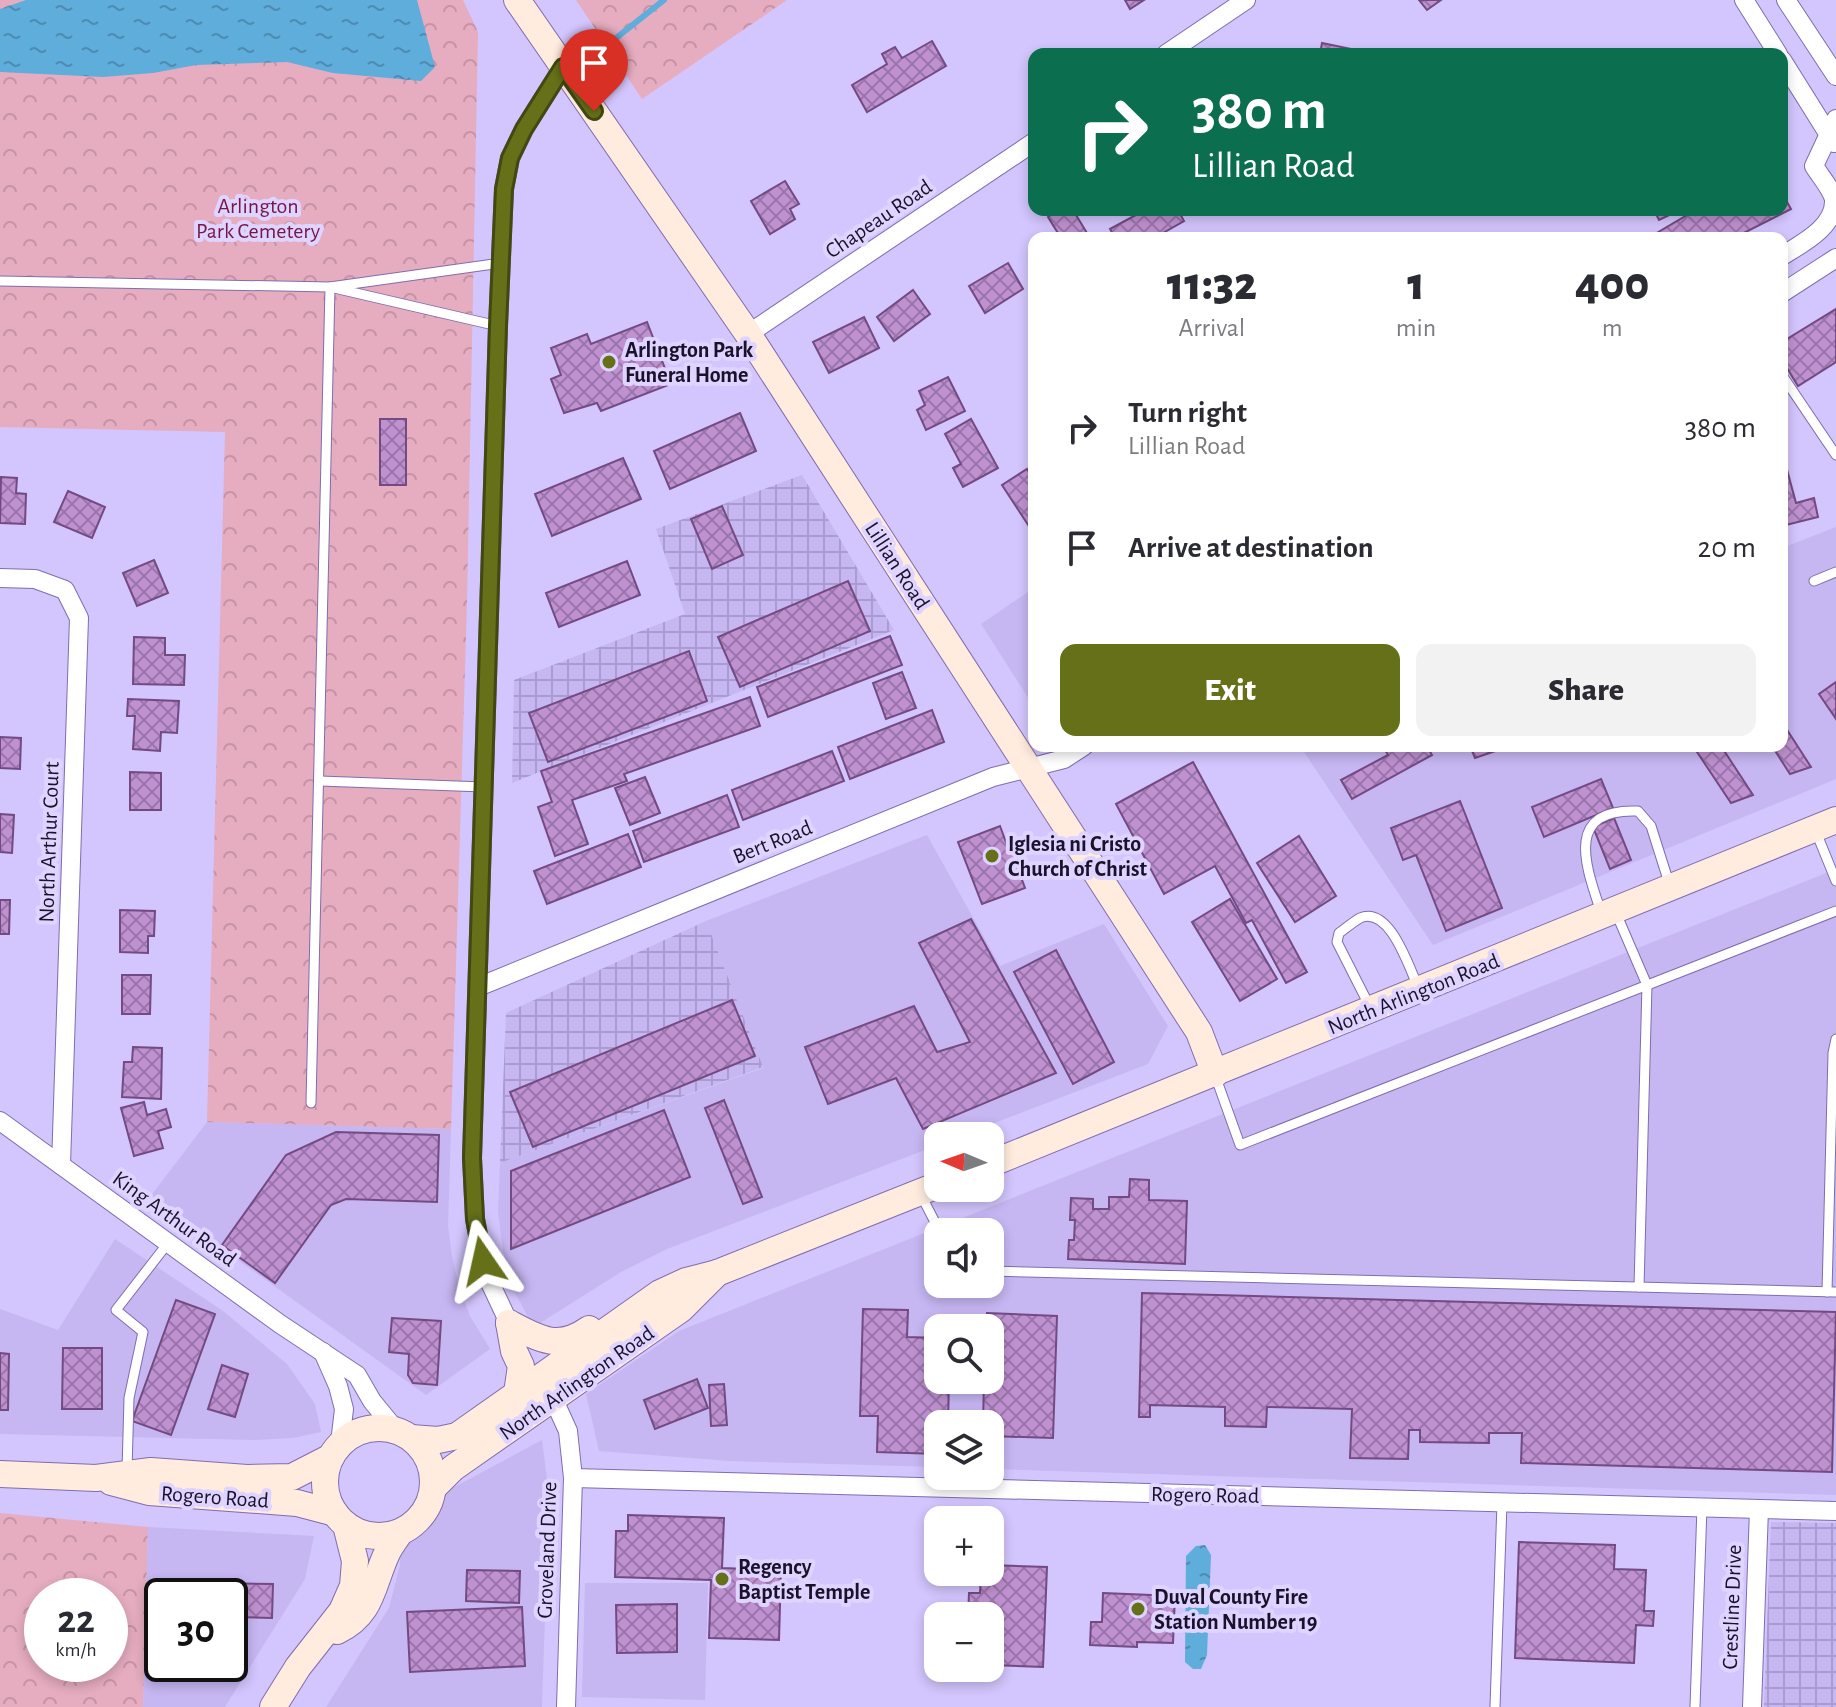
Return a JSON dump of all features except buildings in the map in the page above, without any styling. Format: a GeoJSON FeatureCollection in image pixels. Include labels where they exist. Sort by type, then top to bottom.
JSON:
{"type":"FeatureCollection","features":[{"type":"Feature","properties":{"kind":"main road","name":"Lillian Road"},"geometry":{"type":"LineString","coordinates":[[517,0],[748,334],[1199,1032],[1215,1074]]}},
{"type":"Feature","properties":{"kind":"main road","name":"North Arlington Road"},"geometry":{"type":"LineString","coordinates":[[1004,1158],[1825,824]]}},
{"type":"Feature","properties":{"kind":"main road","name":"North Arlington Road"},"geometry":{"type":"LineString","coordinates":[[403,1434],[438,1440],[457,1436],[660,1293],[924,1191]]}},
{"type":"Feature","properties":{"kind":"main road","name":"North Arlington Road"},"geometry":{"type":"LineString","coordinates":[[433,1488],[453,1468],[681,1309],[717,1273]]}},
{"type":"Feature","properties":{"kind":"main road"},"geometry":{"type":"LineString","coordinates":[[509,1323],[536,1338],[557,1343],[579,1336],[655,1282],[686,1281]]}},
{"type":"Feature","properties":{"kind":"main road"},"geometry":{"type":"LineString","coordinates":[[509,1323],[514,1351],[521,1366],[517,1393]]}},
{"type":"Feature","properties":{"kind":"main road"},"geometry":{"type":"LineString","coordinates":[[273,1707],[298,1667],[320,1639],[342,1611],[353,1586],[355,1561],[341,1519],[325,1492],[326,1468],[335,1450],[350,1436],[371,1428],[403,1434],[420,1446],[431,1466],[433,1488],[425,1510],[419,1519],[400,1532],[387,1552],[377,1585],[352,1623],[320,1639]]}},
{"type":"Feature","properties":{"kind":"main road","name":"Rogero Road"},"geometry":{"type":"LineString","coordinates":[[0,1474],[96,1478],[151,1471],[247,1478],[292,1477],[335,1450]]}},
{"type":"Feature","properties":{"kind":"main road","name":"Rogero Road"},"geometry":{"type":"LineString","coordinates":[[96,1478],[149,1492],[297,1503],[341,1519]]}},
{"type":"Feature","properties":{"kind":"main road"},"geometry":{"type":"LineString","coordinates":[[341,1519],[356,1531],[378,1536],[400,1532]]}},
{"type":"Feature","properties":{"kind":"street"},"geometry":{"type":"LineString","coordinates":[[1175,48],[1246,0]]}},
{"type":"Feature","properties":{"kind":"street"},"geometry":{"type":"LineString","coordinates":[[1744,0],[1774,48]]}},
{"type":"Feature","properties":{"kind":"street"},"geometry":{"type":"LineString","coordinates":[[1786,0],[1836,76]]}},
{"type":"Feature","properties":{"kind":"street"},"geometry":{"type":"LineString","coordinates":[[509,1323],[485,1272],[475,1219],[472,1158],[498,326],[504,189],[510,158],[524,129],[563,67]]}},
{"type":"Feature","properties":{"kind":"street"},"geometry":{"type":"LineString","coordinates":[[1788,68],[1834,133],[1814,166],[1834,198],[1835,214],[1826,228],[1788,252]]}},
{"type":"Feature","properties":{"kind":"street","name":"Chapeau Road"},"geometry":{"type":"LineString","coordinates":[[748,334],[1028,146]]}},
{"type":"Feature","properties":{"kind":"street"},"geometry":{"type":"LineString","coordinates":[[1788,289],[1836,258]]}},
{"type":"Feature","properties":{"kind":"street","name":"North Arthur Court"},"geometry":{"type":"LineString","coordinates":[[0,578],[35,579],[65,590],[79,618],[61,1165]]}},
{"type":"Feature","properties":{"kind":"street","name":"Bert Road"},"geometry":{"type":"LineString","coordinates":[[478,987],[993,777],[1064,759],[1075,752]]}},
{"type":"Feature","properties":{"kind":"street","name":"King Arthur Road"},"geometry":{"type":"LineString","coordinates":[[0,1121],[357,1375],[372,1401],[403,1434]]}},
{"type":"Feature","properties":{"kind":"street"},"geometry":{"type":"LineString","coordinates":[[323,1352],[344,1409],[335,1450]]}},
{"type":"Feature","properties":{"kind":"street","name":"Groveland Drive"},"geometry":{"type":"LineString","coordinates":[[553,1398],[568,1431],[573,1478],[566,1707]]}},
{"type":"Feature","properties":{"kind":"street","name":"Rogero Road"},"geometry":{"type":"LineString","coordinates":[[573,1478],[1836,1511]]}},
{"type":"Feature","properties":{"kind":"street","name":"Crestline Drive"},"geometry":{"type":"LineString","coordinates":[[1752,1707],[1759,1509]]}},
{"type":"Feature","properties":{"kind":"lane"},"geometry":{"type":"LineString","coordinates":[[0,281],[330,287],[501,263]]}},
{"type":"Feature","properties":{"kind":"lane"},"geometry":{"type":"LineString","coordinates":[[330,287],[498,326]]}},
{"type":"Feature","properties":{"kind":"lane"},"geometry":{"type":"LineString","coordinates":[[311,1103],[330,287]]}},
{"type":"Feature","properties":{"kind":"lane"},"geometry":{"type":"LineString","coordinates":[[1788,384],[1836,455]]}},
{"type":"Feature","properties":{"kind":"lane"},"geometry":{"type":"LineString","coordinates":[[1814,581],[1836,572]]}},
{"type":"Feature","properties":{"kind":"lane"},"geometry":{"type":"LineString","coordinates":[[320,781],[484,787]]}},
{"type":"Feature","properties":{"kind":"lane"},"geometry":{"type":"LineString","coordinates":[[1639,1287],[1647,985],[1585,866],[1586,835],[1593,823],[1610,815],[1638,811],[1651,826],[1671,888]]}},
{"type":"Feature","properties":{"kind":"lane"},"geometry":{"type":"LineString","coordinates":[[1825,824],[1836,881]]}},
{"type":"Feature","properties":{"kind":"lane"},"geometry":{"type":"LineString","coordinates":[[1215,1074],[1240,1145],[1836,911]]}},
{"type":"Feature","properties":{"kind":"lane"},"geometry":{"type":"LineString","coordinates":[[1371,1010],[1337,942],[1339,933],[1359,919],[1374,916],[1381,920],[1393,934],[1420,990]]}},
{"type":"Feature","properties":{"kind":"lane"},"geometry":{"type":"LineString","coordinates":[[1004,1271],[1831,1292],[1833,1053],[1836,1039]]}},
{"type":"Feature","properties":{"kind":"lane"},"geometry":{"type":"LineString","coordinates":[[127,1474],[129,1398],[143,1332],[116,1310],[168,1243]]}},
{"type":"Feature","properties":{"kind":"lane"},"geometry":{"type":"LineString","coordinates":[[1495,1707],[1502,1502]]}},
{"type":"Feature","properties":{"kind":"lane"},"geometry":{"type":"LineString","coordinates":[[1695,1707],[1702,1507]]}},
{"type":"Feature","properties":{"kind":"shaded area"},"geometry":{"type":"Polygon","coordinates":[[[802,475],[894,630],[512,783],[514,680],[685,614],[656,529],[802,475]]]}},
{"type":"Feature","properties":{"kind":"shaded area"},"geometry":{"type":"Polygon","coordinates":[[[1836,527],[1836,779],[1433,945],[1304,752],[1788,752],[1788,546],[1836,527]]]}},
{"type":"Feature","properties":{"kind":"shaded area"},"geometry":{"type":"Polygon","coordinates":[[[1028,592],[1028,698],[981,624],[1028,592]]]}},
{"type":"Feature","properties":{"kind":"shaded area"},"geometry":{"type":"Polygon","coordinates":[[[927,835],[1000,966],[1104,924],[1168,1026],[1148,1064],[997,1122],[924,1122],[924,1150],[667,1249],[621,1272],[540,1323],[528,1317],[512,1287],[503,1252],[498,1211],[500,1163],[763,1068],[706,921],[927,835]]]}},
{"type":"Feature","properties":{"kind":"shaded area"},"geometry":{"type":"Polygon","coordinates":[[[1836,869],[1836,1495],[1004,1469],[1004,1410],[924,1410],[924,1467],[731,1461],[599,1451],[586,1394],[679,1331],[924,1233],[924,1298],[1004,1298],[1004,1218],[962,1218],[1836,869]]]}},
{"type":"Feature","properties":{"kind":"shaded area"},"geometry":{"type":"Polygon","coordinates":[[[706,921],[763,1067],[500,1163],[506,1013],[706,921]]]}},
{"type":"Feature","properties":{"kind":"shaded area"},"geometry":{"type":"Polygon","coordinates":[[[207,1122],[451,1129],[448,1226],[452,1256],[470,1316],[490,1349],[426,1395],[150,1197],[207,1122]]]}},
{"type":"Feature","properties":{"kind":"shaded area"},"geometry":{"type":"Polygon","coordinates":[[[115,1239],[223,1311],[287,1364],[315,1404],[321,1432],[293,1438],[254,1440],[0,1434],[0,1309],[58,1330],[115,1239]]]}},
{"type":"Feature","properties":{"kind":"shaded area"},"geometry":{"type":"Polygon","coordinates":[[[542,1440],[549,1495],[542,1707],[326,1707],[389,1608],[400,1565],[402,1515],[542,1440]]]}},
{"type":"Feature","properties":{"kind":"shaded area"},"geometry":{"type":"Polygon","coordinates":[[[1771,1522],[1836,1523],[1836,1707],[1764,1707],[1771,1522]]]}},
{"type":"Feature","properties":{"kind":"shaded area"},"geometry":{"type":"Polygon","coordinates":[[[148,1527],[314,1536],[305,1579],[248,1670],[248,1578],[147,1578],[148,1527]]]}},
{"type":"Feature","properties":{"kind":"shaded area"},"geometry":{"type":"Polygon","coordinates":[[[585,1583],[708,1583],[705,1700],[582,1697],[585,1583]]]}},
{"type":"Feature","properties":{"kind":"shaded area"},"geometry":{"type":"Polygon","coordinates":[[[144,1671],[144,1682],[241,1682],[225,1707],[143,1707],[144,1671]]]}},
{"type":"Feature","properties":{"kind":"green space","name":"Arlington Park Cemetery"},"geometry":{"type":"Polygon","coordinates":[[[0,0],[463,0],[478,32],[467,602],[451,1129],[207,1122],[225,432],[0,427],[0,0]]]}},
{"type":"Feature","properties":{"kind":"green space"},"geometry":{"type":"Polygon","coordinates":[[[576,0],[787,0],[642,99],[576,0]]]}},
{"type":"Feature","properties":{"kind":"green space"},"geometry":{"type":"Polygon","coordinates":[[[0,1513],[148,1527],[147,1578],[144,1578],[143,1707],[0,1707],[0,1513]]]}},
{"type":"Feature","properties":{"kind":"water"},"geometry":{"type":"Polygon","coordinates":[[[26,0],[417,0],[435,67],[421,81],[333,73],[287,62],[196,65],[153,73],[103,77],[0,72],[0,9],[26,0]]]}},
{"type":"Feature","properties":{"kind":"water"},"geometry":{"type":"Polygon","coordinates":[[[1205,1545],[1211,1555],[1207,1655],[1201,1669],[1193,1669],[1185,1662],[1186,1556],[1196,1546],[1205,1545]]]}},
{"type":"Feature","properties":{"kind":"waterway"},"geometry":{"type":"LineString","coordinates":[[601,50],[664,0]]}},
{"type":"Feature","properties":{"kind":"place","name":"Arlington Park Funeral Home"},"geometry":{"type":"Point","coordinates":[609,362]}},
{"type":"Feature","properties":{"kind":"place","name":"Iglesia ni Cristo Church of Christ"},"geometry":{"type":"Point","coordinates":[992,856]}},
{"type":"Feature","properties":{"kind":"place","name":"Regency Baptist Temple"},"geometry":{"type":"Point","coordinates":[722,1579]}},
{"type":"Feature","properties":{"kind":"place","name":"Duval County Fire Station Number 19"},"geometry":{"type":"Point","coordinates":[1138,1609]}},
{"type":"Feature","properties":{"kind":"route"},"geometry":{"type":"LineString","coordinates":[[483,1261],[475,1219],[472,1158],[504,189],[510,158],[524,129],[563,67],[594,111]]}}]}
